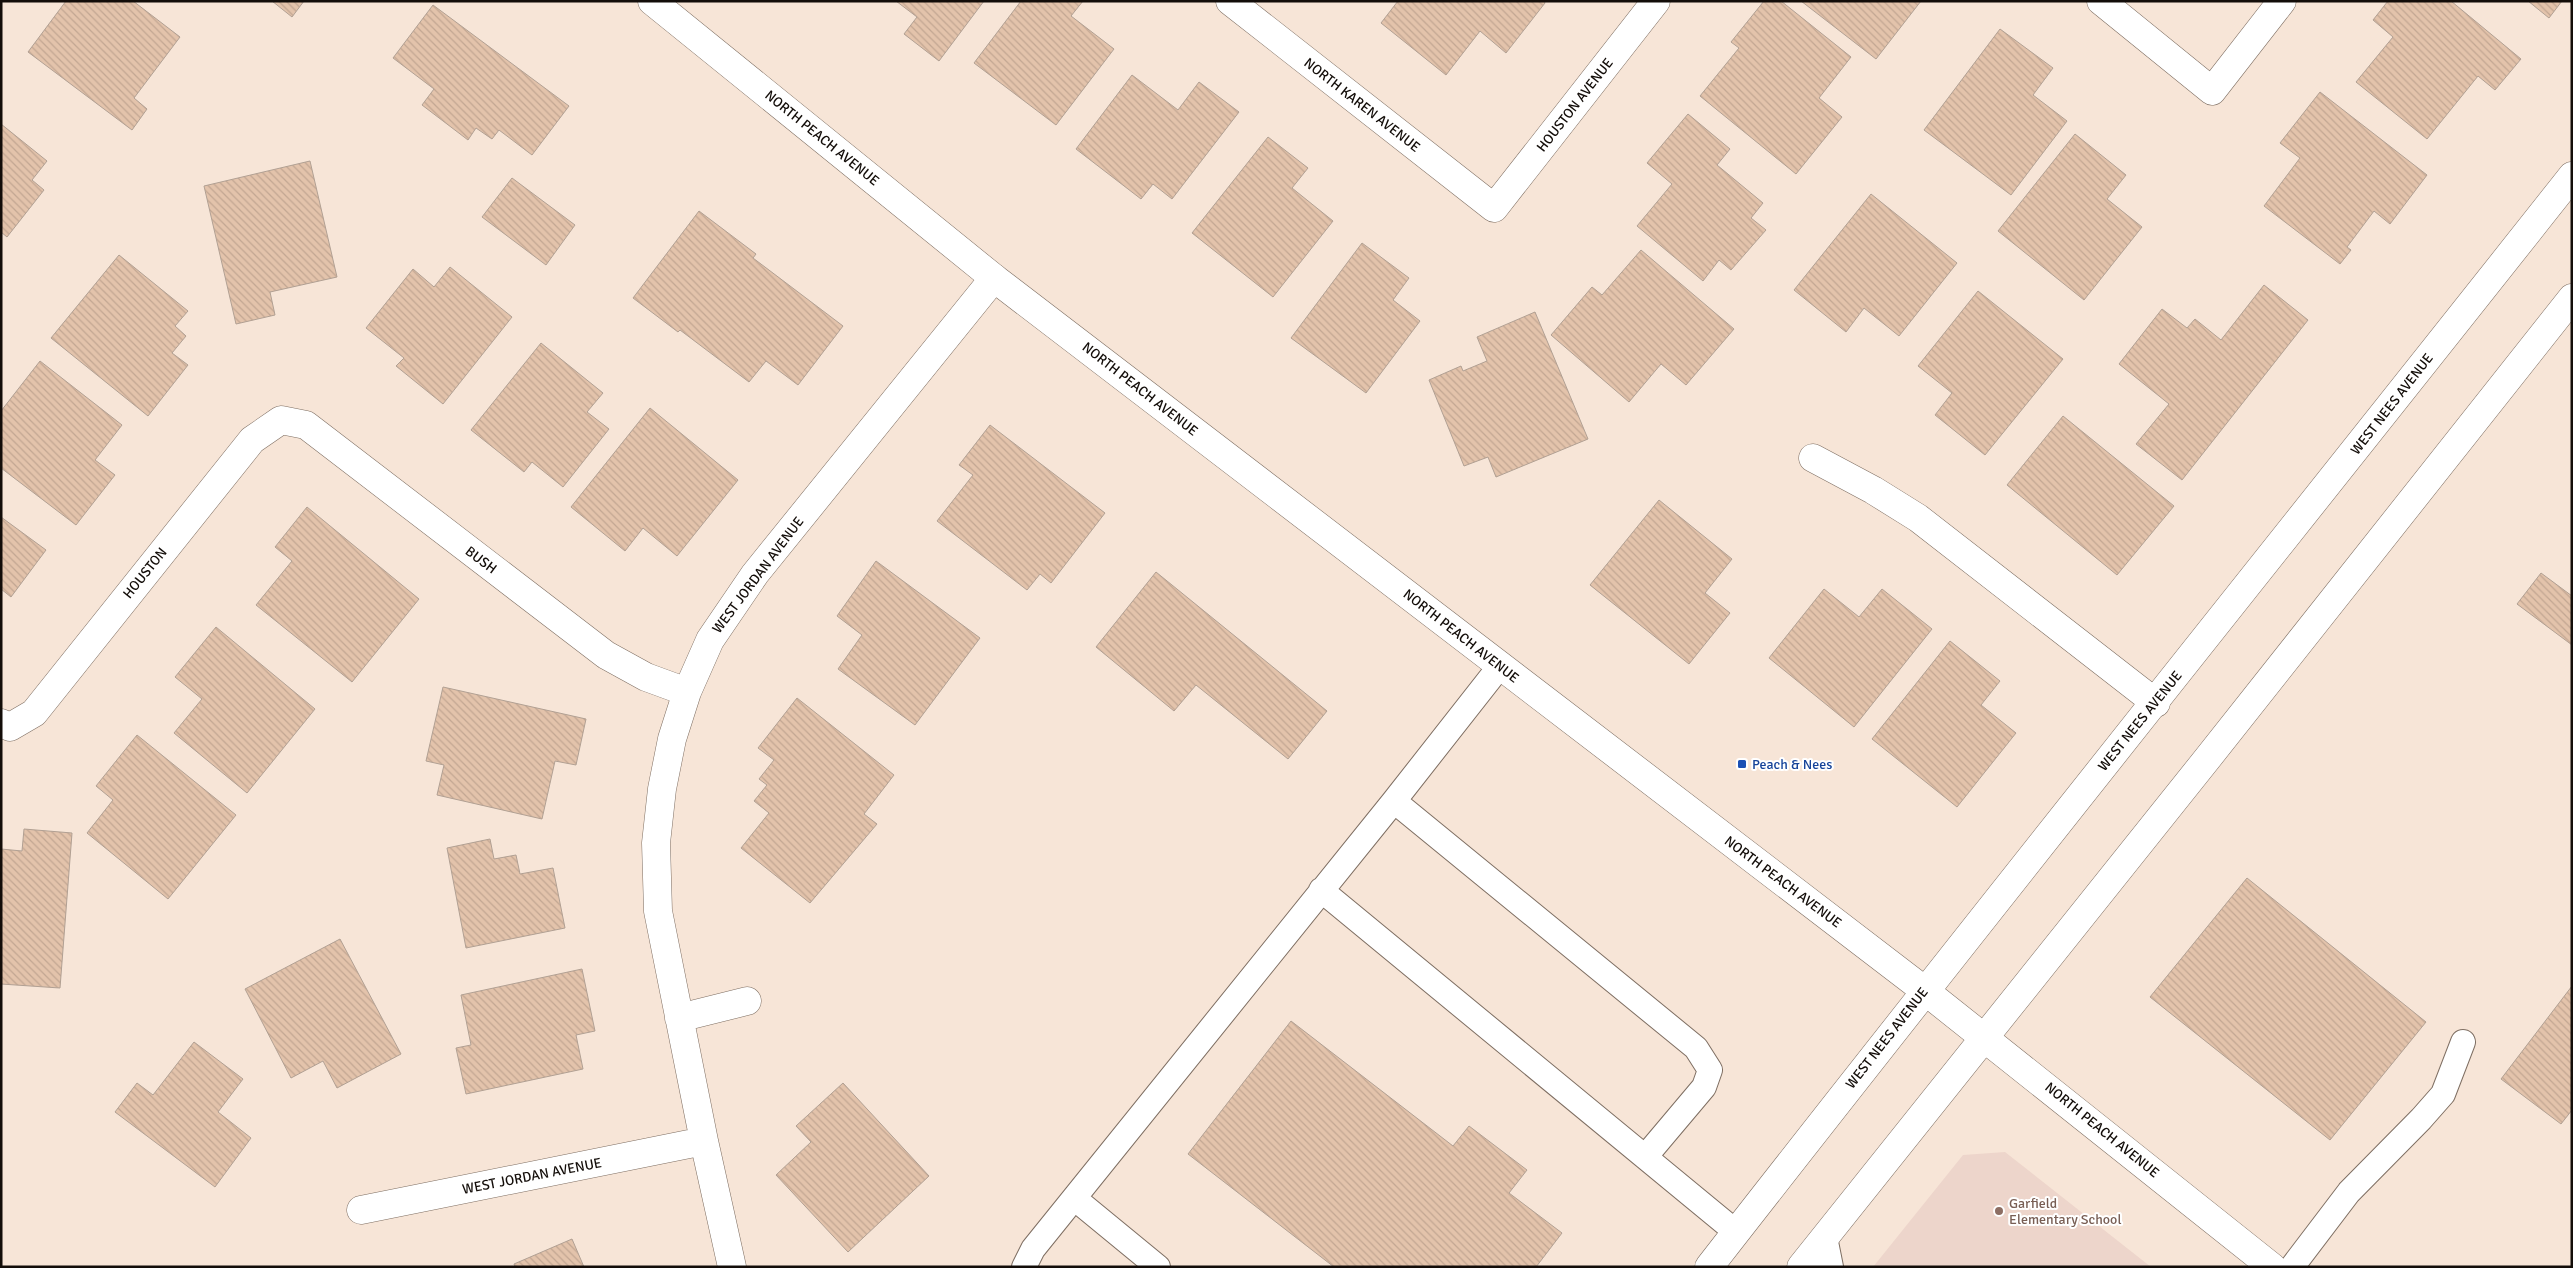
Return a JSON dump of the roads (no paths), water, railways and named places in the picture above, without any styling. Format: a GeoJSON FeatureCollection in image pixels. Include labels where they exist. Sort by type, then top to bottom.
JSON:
{"type":"FeatureCollection","features":[{"type":"Feature","properties":{"kind":"street","name":"NORTH PEACH AVENUE"},"geometry":{"type":"LineString","coordinates":[[652,1],[994,278],[1924,990],[2272,1267]]}},
{"type":"Feature","properties":{"kind":"street","name":"NORTH KAREN AVENUE"},"geometry":{"type":"LineString","coordinates":[[1230,1],[1494,208]]}},
{"type":"Feature","properties":{"kind":"street","name":"HOUSTON AVENUE"},"geometry":{"type":"LineString","coordinates":[[1494,208],[1656,1]]}},
{"type":"Feature","properties":{"kind":"street"},"geometry":{"type":"LineString","coordinates":[[2101,1],[2212,91],[2282,1]]}},
{"type":"Feature","properties":{"kind":"street","name":"WEST NEES AVENUE"},"geometry":{"type":"LineString","coordinates":[[1709,1267],[1924,990],[2156,702],[2572,176]]}},
{"type":"Feature","properties":{"kind":"street","name":"WEST JORDAN AVENUE"},"geometry":{"type":"LineString","coordinates":[[732,1267],[704,1141],[658,911],[656,843],[663,781],[672,738],[687,692],[710,640],[755,574],[994,278]]}},
{"type":"Feature","properties":{"kind":"street"},"geometry":{"type":"LineString","coordinates":[[1801,1267],[2208,759],[2572,298]]}},
{"type":"Feature","properties":{"kind":"street","name":"BUSH"},"geometry":{"type":"LineString","coordinates":[[281,420],[306,425],[606,655],[646,677],[687,692]]}},
{"type":"Feature","properties":{"kind":"street","name":"HOUSTON"},"geometry":{"type":"LineString","coordinates":[[6,725],[34,713],[252,440],[281,420]]}},
{"type":"Feature","properties":{"kind":"street"},"geometry":{"type":"LineString","coordinates":[[1813,458],[1873,490],[1918,518],[2156,702]]}},
{"type":"Feature","properties":{"kind":"street"},"geometry":{"type":"LineString","coordinates":[[679,1018],[747,1001]]}},
{"type":"Feature","properties":{"kind":"street","name":"WEST JORDAN AVENUE"},"geometry":{"type":"LineString","coordinates":[[361,1210],[704,1141]]}},
{"type":"Feature","properties":{"kind":"lane"},"geometry":{"type":"LineString","coordinates":[[1024,1267],[1034,1249],[1074,1198],[1394,801],[1500,666]]}},
{"type":"Feature","properties":{"kind":"lane"},"geometry":{"type":"LineString","coordinates":[[1394,801],[1696,1048],[1710,1070],[1704,1087],[1645,1157]]}},
{"type":"Feature","properties":{"kind":"lane"},"geometry":{"type":"LineString","coordinates":[[1321,890],[1736,1232]]}},
{"type":"Feature","properties":{"kind":"lane"},"geometry":{"type":"LineString","coordinates":[[2292,1267],[2349,1192],[2421,1120],[2443,1094],[2463,1042]]}},
{"type":"Feature","properties":{"kind":"lane"},"geometry":{"type":"LineString","coordinates":[[1074,1198],[1158,1267]]}},
{"type":"Feature","properties":{"kind":"lane"},"geometry":{"type":"LineString","coordinates":[[1825,1237],[1831,1267]]}},
{"type":"Feature","properties":{"kind":"place","name":"Peach & Nees"},"geometry":{"type":"Point","coordinates":[1742,764]}},
{"type":"Feature","properties":{"kind":"place","name":"Garfield Elementary School"},"geometry":{"type":"Point","coordinates":[1999,1211]}}]}
